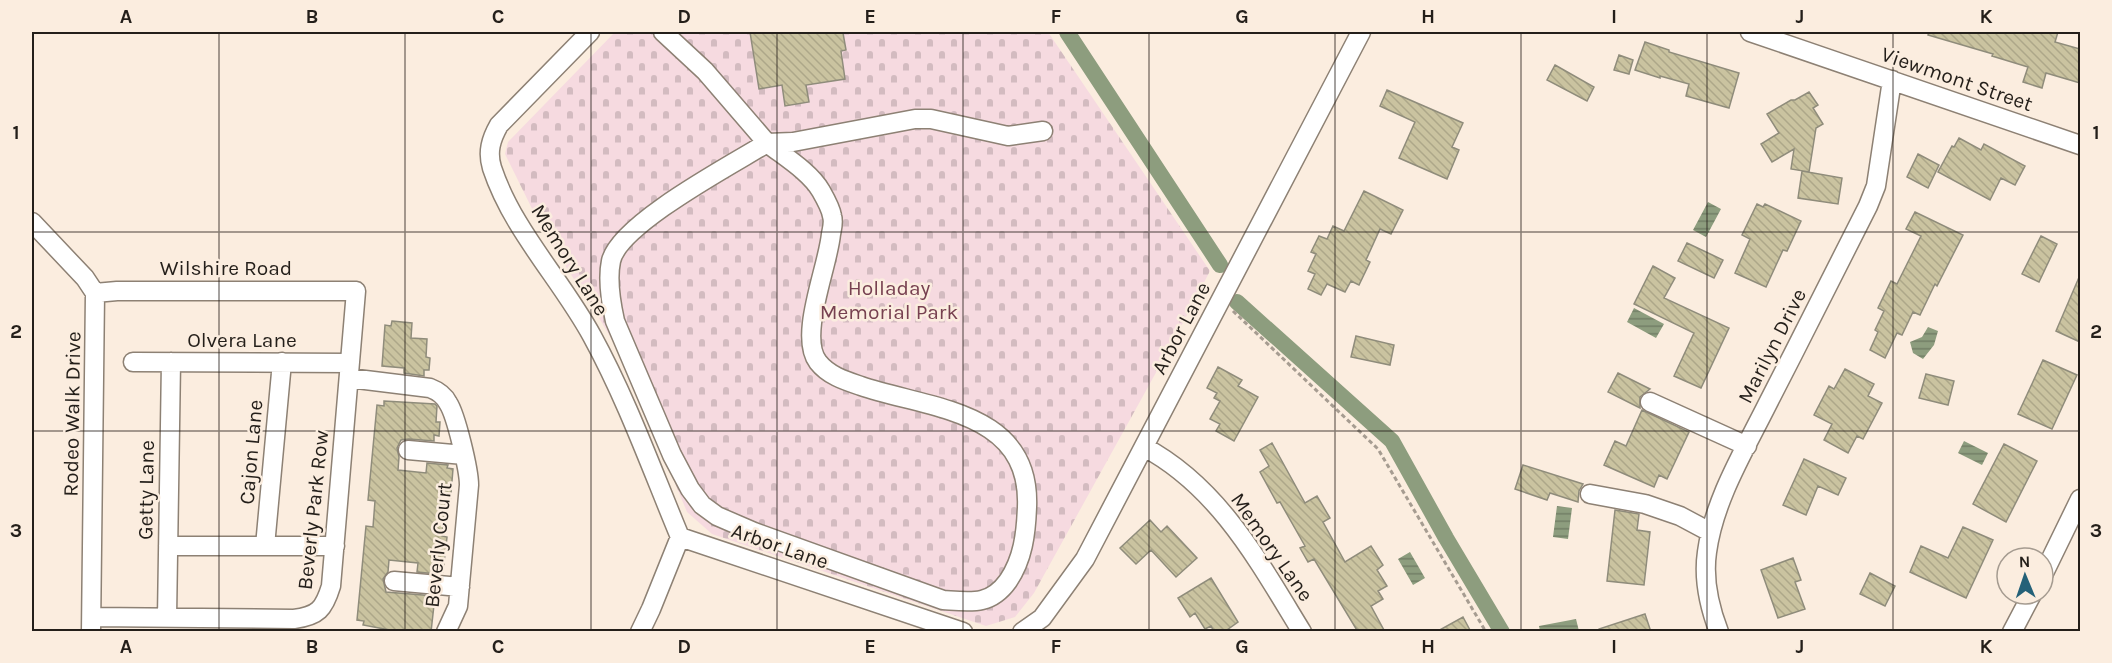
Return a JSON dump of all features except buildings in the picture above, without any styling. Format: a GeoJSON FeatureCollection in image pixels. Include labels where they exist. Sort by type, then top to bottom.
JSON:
{"type":"FeatureCollection","features":[{"type":"Feature","properties":{"kind":"street","name":"Memory Lane"},"geometry":{"type":"LineString","coordinates":[[590,32],[499,125],[491,141],[489,158],[500,187],[523,232],[578,313],[596,344],[680,537]]}},
{"type":"Feature","properties":{"kind":"street"},"geometry":{"type":"LineString","coordinates":[[663,32],[705,71],[767,143],[809,177],[821,191],[833,218],[831,241],[810,335],[811,349],[817,361],[826,371],[841,379],[977,420],[993,429],[1010,446],[1028,491],[1023,547],[1017,567],[997,595],[987,600],[968,602],[943,600],[754,532],[717,516],[702,505],[690,489],[672,455],[615,321],[611,303],[611,260],[619,244],[639,224],[767,143],[792,142],[915,119],[931,119],[1008,136],[1042,130]]}},
{"type":"Feature","properties":{"kind":"street","name":"Arbor Lane"},"geometry":{"type":"LineString","coordinates":[[1022,632],[1042,618],[1085,559],[1361,32]]}},
{"type":"Feature","properties":{"kind":"street","name":"Viewmont Street"},"geometry":{"type":"LineString","coordinates":[[1750,32],[2080,144]]}},
{"type":"Feature","properties":{"kind":"street","name":"Marilyn Drive"},"geometry":{"type":"LineString","coordinates":[[1719,632],[1711,610],[1706,580],[1710,532],[1747,446],[1868,206],[1876,186],[1892,80]]}},
{"type":"Feature","properties":{"kind":"street"},"geometry":{"type":"LineString","coordinates":[[34,230],[85,278],[95,293]]}},
{"type":"Feature","properties":{"kind":"street","name":"Wilshire Road"},"geometry":{"type":"LineString","coordinates":[[95,293],[117,291],[356,291]]}},
{"type":"Feature","properties":{"kind":"street","name":"Beverly Park Row"},"geometry":{"type":"LineString","coordinates":[[92,624],[167,618],[294,619],[312,615],[322,609],[331,586],[356,291]]}},
{"type":"Feature","properties":{"kind":"street","name":"Rodeo Walk Drive"},"geometry":{"type":"LineString","coordinates":[[92,624],[95,293]]}},
{"type":"Feature","properties":{"kind":"street","name":"Olvera Lane"},"geometry":{"type":"LineString","coordinates":[[133,362],[282,362],[350,370],[436,390],[442,395]]}},
{"type":"Feature","properties":{"kind":"street","name":"Getty Lane"},"geometry":{"type":"LineString","coordinates":[[167,618],[171,362]]}},
{"type":"Feature","properties":{"kind":"street","name":"Cajon Lane"},"geometry":{"type":"LineString","coordinates":[[265,546],[282,362]]}},
{"type":"Feature","properties":{"kind":"street","name":"Beverly Court"},"geometry":{"type":"LineString","coordinates":[[442,395],[451,408],[464,455],[469,485],[460,587],[456,612],[446,632]]}},
{"type":"Feature","properties":{"kind":"street"},"geometry":{"type":"LineString","coordinates":[[1650,402],[1747,446]]}},
{"type":"Feature","properties":{"kind":"street","name":"Memory Lane"},"geometry":{"type":"LineString","coordinates":[[1144,447],[1162,456],[1212,498],[1247,542],[1302,632]]}},
{"type":"Feature","properties":{"kind":"street"},"geometry":{"type":"LineString","coordinates":[[408,450],[464,455]]}},
{"type":"Feature","properties":{"kind":"street"},"geometry":{"type":"LineString","coordinates":[[1590,494],[1645,504],[1680,516],[1710,532]]}},
{"type":"Feature","properties":{"kind":"street"},"geometry":{"type":"LineString","coordinates":[[2055,550],[2080,499]]}},
{"type":"Feature","properties":{"kind":"street"},"geometry":{"type":"LineString","coordinates":[[640,632],[680,537]]}},
{"type":"Feature","properties":{"kind":"street","name":"Arbor Lane"},"geometry":{"type":"LineString","coordinates":[[680,537],[963,632]]}},
{"type":"Feature","properties":{"kind":"street"},"geometry":{"type":"LineString","coordinates":[[168,546],[334,546]]}},
{"type":"Feature","properties":{"kind":"street"},"geometry":{"type":"LineString","coordinates":[[394,581],[460,587]]}},
{"type":"Feature","properties":{"kind":"street"},"geometry":{"type":"LineString","coordinates":[[2012,632],[2026,606]]}},
{"type":"Feature","properties":{"kind":"path"},"geometry":{"type":"LineString","coordinates":[[1221,300],[1378,449],[1486,632]]}},
{"type":"Feature","properties":{"kind":"green space","name":"Holladay Memorial Park"},"geometry":{"type":"Polygon","coordinates":[[[615,32],[1048,32],[1210,271],[1034,593],[1015,617],[986,626],[712,534],[687,512],[623,358],[544,233],[505,154],[508,142],[615,32]]]}},
{"type":"Feature","properties":{"kind":"shaded area"},"geometry":{"type":"Polygon","coordinates":[[[1708,202],[1721,209],[1706,237],[1693,230],[1708,202]]]}},
{"type":"Feature","properties":{"kind":"shaded area"},"geometry":{"type":"Polygon","coordinates":[[[1634,308],[1664,324],[1656,338],[1627,322],[1634,308]]]}},
{"type":"Feature","properties":{"kind":"shaded area"},"geometry":{"type":"Polygon","coordinates":[[[1928,327],[1938,331],[1934,345],[1923,359],[1913,353],[1910,342],[1922,337],[1928,327]]]}},
{"type":"Feature","properties":{"kind":"shaded area"},"geometry":{"type":"Polygon","coordinates":[[[1964,441],[1988,453],[1982,465],[1958,453],[1964,441]]]}},
{"type":"Feature","properties":{"kind":"shaded area"},"geometry":{"type":"Polygon","coordinates":[[[1557,506],[1572,508],[1568,539],[1553,537],[1557,506]]]}},
{"type":"Feature","properties":{"kind":"shaded area"},"geometry":{"type":"Polygon","coordinates":[[[1410,552],[1425,578],[1413,585],[1398,559],[1410,552]]]}},
{"type":"Feature","properties":{"kind":"shaded area"},"geometry":{"type":"Polygon","coordinates":[[[1576,619],[1579,631],[1540,631],[1539,626],[1576,619]]]}},
{"type":"Feature","properties":{"kind":"waterway"},"geometry":{"type":"LineString","coordinates":[[1067,32],[1220,265]]}},
{"type":"Feature","properties":{"kind":"waterway"},"geometry":{"type":"LineString","coordinates":[[1237,302],[1392,441],[1502,632]]}}]}
